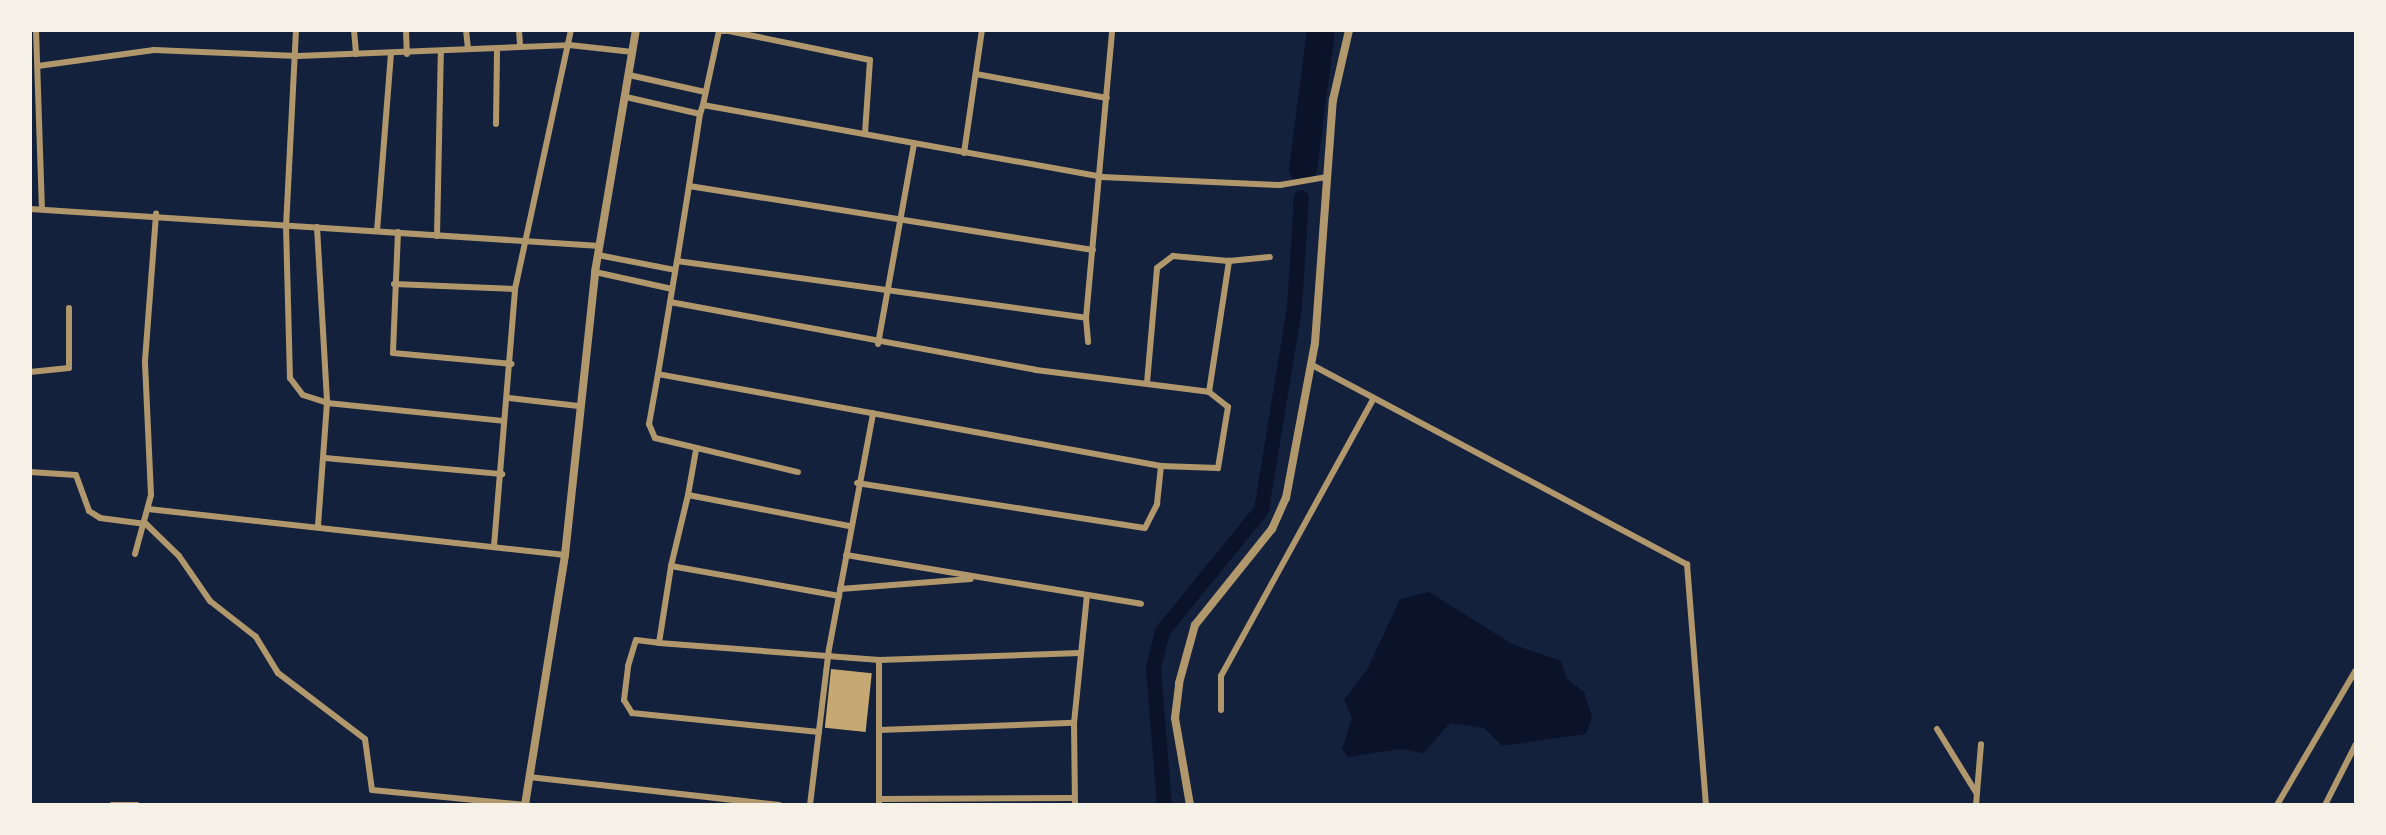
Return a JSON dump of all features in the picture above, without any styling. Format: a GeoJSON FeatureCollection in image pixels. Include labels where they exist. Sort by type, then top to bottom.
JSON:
{"type":"FeatureCollection","features":[{"type":"Feature","properties":{"kind":"street"},"geometry":{"type":"LineString","coordinates":[[36,30],[42,208]]}},
{"type":"Feature","properties":{"kind":"street"},"geometry":{"type":"LineString","coordinates":[[296,30],[298,56],[286,226],[288,372],[303,395],[328,403],[502,420]]}},
{"type":"Feature","properties":{"kind":"street"},"geometry":{"type":"LineString","coordinates":[[354,30],[356,54]]}},
{"type":"Feature","properties":{"kind":"street"},"geometry":{"type":"LineString","coordinates":[[406,30],[408,54]]}},
{"type":"Feature","properties":{"kind":"street"},"geometry":{"type":"LineString","coordinates":[[466,30],[468,49]]}},
{"type":"Feature","properties":{"kind":"street"},"geometry":{"type":"LineString","coordinates":[[519,30],[520,46]]}},
{"type":"Feature","properties":{"kind":"street"},"geometry":{"type":"LineString","coordinates":[[494,546],[515,289],[530,236],[571,30]]}},
{"type":"Feature","properties":{"kind":"street"},"geometry":{"type":"LineString","coordinates":[[30,472],[76,475],[89,510],[100,518],[146,524],[210,600],[256,637],[278,674],[364,739],[372,790],[525,805],[565,555],[599,250],[636,30]]}},
{"type":"Feature","properties":{"kind":"street"},"geometry":{"type":"LineString","coordinates":[[964,153],[982,30]]}},
{"type":"Feature","properties":{"kind":"street"},"geometry":{"type":"LineString","coordinates":[[1088,342],[1086,318],[1102,177],[1112,30]]}},
{"type":"Feature","properties":{"kind":"street"},"geometry":{"type":"LineString","coordinates":[[1190,805],[1175,718],[1183,669],[1195,624],[1272,528],[1286,498],[1312,365],[1333,100],[1350,30]]}},
{"type":"Feature","properties":{"kind":"street"},"geometry":{"type":"LineString","coordinates":[[798,472],[655,438],[649,424],[700,114],[719,31],[866,58],[872,66],[865,134]]}},
{"type":"Feature","properties":{"kind":"street"},"geometry":{"type":"LineString","coordinates":[[38,66],[154,50],[298,56],[569,45],[633,52]]}},
{"type":"Feature","properties":{"kind":"street"},"geometry":{"type":"LineString","coordinates":[[496,124],[498,48]]}},
{"type":"Feature","properties":{"kind":"street"},"geometry":{"type":"LineString","coordinates":[[437,236],[441,52]]}},
{"type":"Feature","properties":{"kind":"street"},"geometry":{"type":"LineString","coordinates":[[378,230],[391,54]]}},
{"type":"Feature","properties":{"kind":"street"},"geometry":{"type":"LineString","coordinates":[[976,74],[1107,98]]}},
{"type":"Feature","properties":{"kind":"street"},"geometry":{"type":"LineString","coordinates":[[630,75],[706,92]]}},
{"type":"Feature","properties":{"kind":"street"},"geometry":{"type":"LineString","coordinates":[[626,98],[700,114]]}},
{"type":"Feature","properties":{"kind":"street"},"geometry":{"type":"LineString","coordinates":[[703,105],[1102,177],[1280,185],[1327,177]]}},
{"type":"Feature","properties":{"kind":"street"},"geometry":{"type":"LineString","coordinates":[[878,344],[914,143]]}},
{"type":"Feature","properties":{"kind":"street"},"geometry":{"type":"LineString","coordinates":[[689,186],[1093,250]]}},
{"type":"Feature","properties":{"kind":"street"},"geometry":{"type":"LineString","coordinates":[[30,209],[156,213],[437,236],[530,236],[676,265],[1086,318]]}},
{"type":"Feature","properties":{"kind":"street"},"geometry":{"type":"LineString","coordinates":[[135,554],[148,509],[145,361],[156,213]]}},
{"type":"Feature","properties":{"kind":"street"},"geometry":{"type":"LineString","coordinates":[[317,228],[328,403],[318,525]]}},
{"type":"Feature","properties":{"kind":"street"},"geometry":{"type":"LineString","coordinates":[[398,232],[393,353],[511,364]]}},
{"type":"Feature","properties":{"kind":"street"},"geometry":{"type":"LineString","coordinates":[[1147,383],[1158,268],[1173,256],[1230,261],[1270,257]]}},
{"type":"Feature","properties":{"kind":"street"},"geometry":{"type":"LineString","coordinates":[[1209,392],[1230,261]]}},
{"type":"Feature","properties":{"kind":"street"},"geometry":{"type":"LineString","coordinates":[[596,272],[672,289]]}},
{"type":"Feature","properties":{"kind":"street"},"geometry":{"type":"LineString","coordinates":[[394,284],[515,289]]}},
{"type":"Feature","properties":{"kind":"street"},"geometry":{"type":"LineString","coordinates":[[658,374],[1161,466],[1218,468],[1226,400],[1209,392],[878,344],[670,302]]}},
{"type":"Feature","properties":{"kind":"street"},"geometry":{"type":"LineString","coordinates":[[30,372],[68,368],[69,308]]}},
{"type":"Feature","properties":{"kind":"street"},"geometry":{"type":"LineString","coordinates":[[1312,365],[1687,564],[1706,805]]}},
{"type":"Feature","properties":{"kind":"street"},"geometry":{"type":"LineString","coordinates":[[509,398],[579,406]]}},
{"type":"Feature","properties":{"kind":"street"},"geometry":{"type":"LineString","coordinates":[[1221,710],[1221,676],[1374,398]]}},
{"type":"Feature","properties":{"kind":"street"},"geometry":{"type":"LineString","coordinates":[[810,805],[849,526],[873,412]]}},
{"type":"Feature","properties":{"kind":"street"},"geometry":{"type":"LineString","coordinates":[[659,643],[696,450]]}},
{"type":"Feature","properties":{"kind":"street"},"geometry":{"type":"LineString","coordinates":[[325,458],[502,474]]}},
{"type":"Feature","properties":{"kind":"street"},"geometry":{"type":"LineString","coordinates":[[857,482],[1146,528],[1157,504],[1161,466]]}},
{"type":"Feature","properties":{"kind":"street"},"geometry":{"type":"LineString","coordinates":[[688,495],[849,526]]}},
{"type":"Feature","properties":{"kind":"street"},"geometry":{"type":"LineString","coordinates":[[148,509],[565,555]]}},
{"type":"Feature","properties":{"kind":"street"},"geometry":{"type":"LineString","coordinates":[[846,555],[1140,604]]}},
{"type":"Feature","properties":{"kind":"street"},"geometry":{"type":"LineString","coordinates":[[671,566],[840,592],[982,578]]}},
{"type":"Feature","properties":{"kind":"street"},"geometry":{"type":"LineString","coordinates":[[879,660],[880,802],[1074,801],[1074,723],[1086,596]]}},
{"type":"Feature","properties":{"kind":"street"},"geometry":{"type":"LineString","coordinates":[[819,732],[632,713],[624,700],[636,640],[879,660],[1080,653]]}},
{"type":"Feature","properties":{"kind":"street"},"geometry":{"type":"LineString","coordinates":[[2277,805],[2356,670]]}},
{"type":"Feature","properties":{"kind":"street"},"geometry":{"type":"LineString","coordinates":[[879,730],[1074,723]]}},
{"type":"Feature","properties":{"kind":"street"},"geometry":{"type":"LineString","coordinates":[[1937,729],[1978,794]]}},
{"type":"Feature","properties":{"kind":"street"},"geometry":{"type":"LineString","coordinates":[[1976,805],[1981,744]]}},
{"type":"Feature","properties":{"kind":"street"},"geometry":{"type":"LineString","coordinates":[[2325,805],[2356,744]]}},
{"type":"Feature","properties":{"kind":"street"},"geometry":{"type":"LineString","coordinates":[[529,777],[778,805]]}},
{"type":"Feature","properties":{"kind":"street"},"geometry":{"type":"LineString","coordinates":[[112,805],[137,805]]}},
{"type":"Feature","properties":{"kind":"water"},"geometry":{"type":"Polygon","coordinates":[[[1429,592],[1512,644],[1561,661],[1567,679],[1584,692],[1592,717],[1586,734],[1502,746],[1484,728],[1450,723],[1424,753],[1400,749],[1348,757],[1342,749],[1352,718],[1344,700],[1367,670],[1400,599],[1429,592]]]}},
{"type":"Feature","properties":{"kind":"building"},"geometry":{"type":"Polygon","coordinates":[[[831,669],[872,673],[866,732],[825,728],[831,669]]]}},
{"type":"Feature","properties":{"kind":"waterway"},"geometry":{"type":"LineString","coordinates":[[1303,169],[1321,30]]}},
{"type":"Feature","properties":{"kind":"waterway"},"geometry":{"type":"LineString","coordinates":[[1164,805],[1153,667],[1162,631],[1261,509],[1294,307],[1301,197]]}}]}
